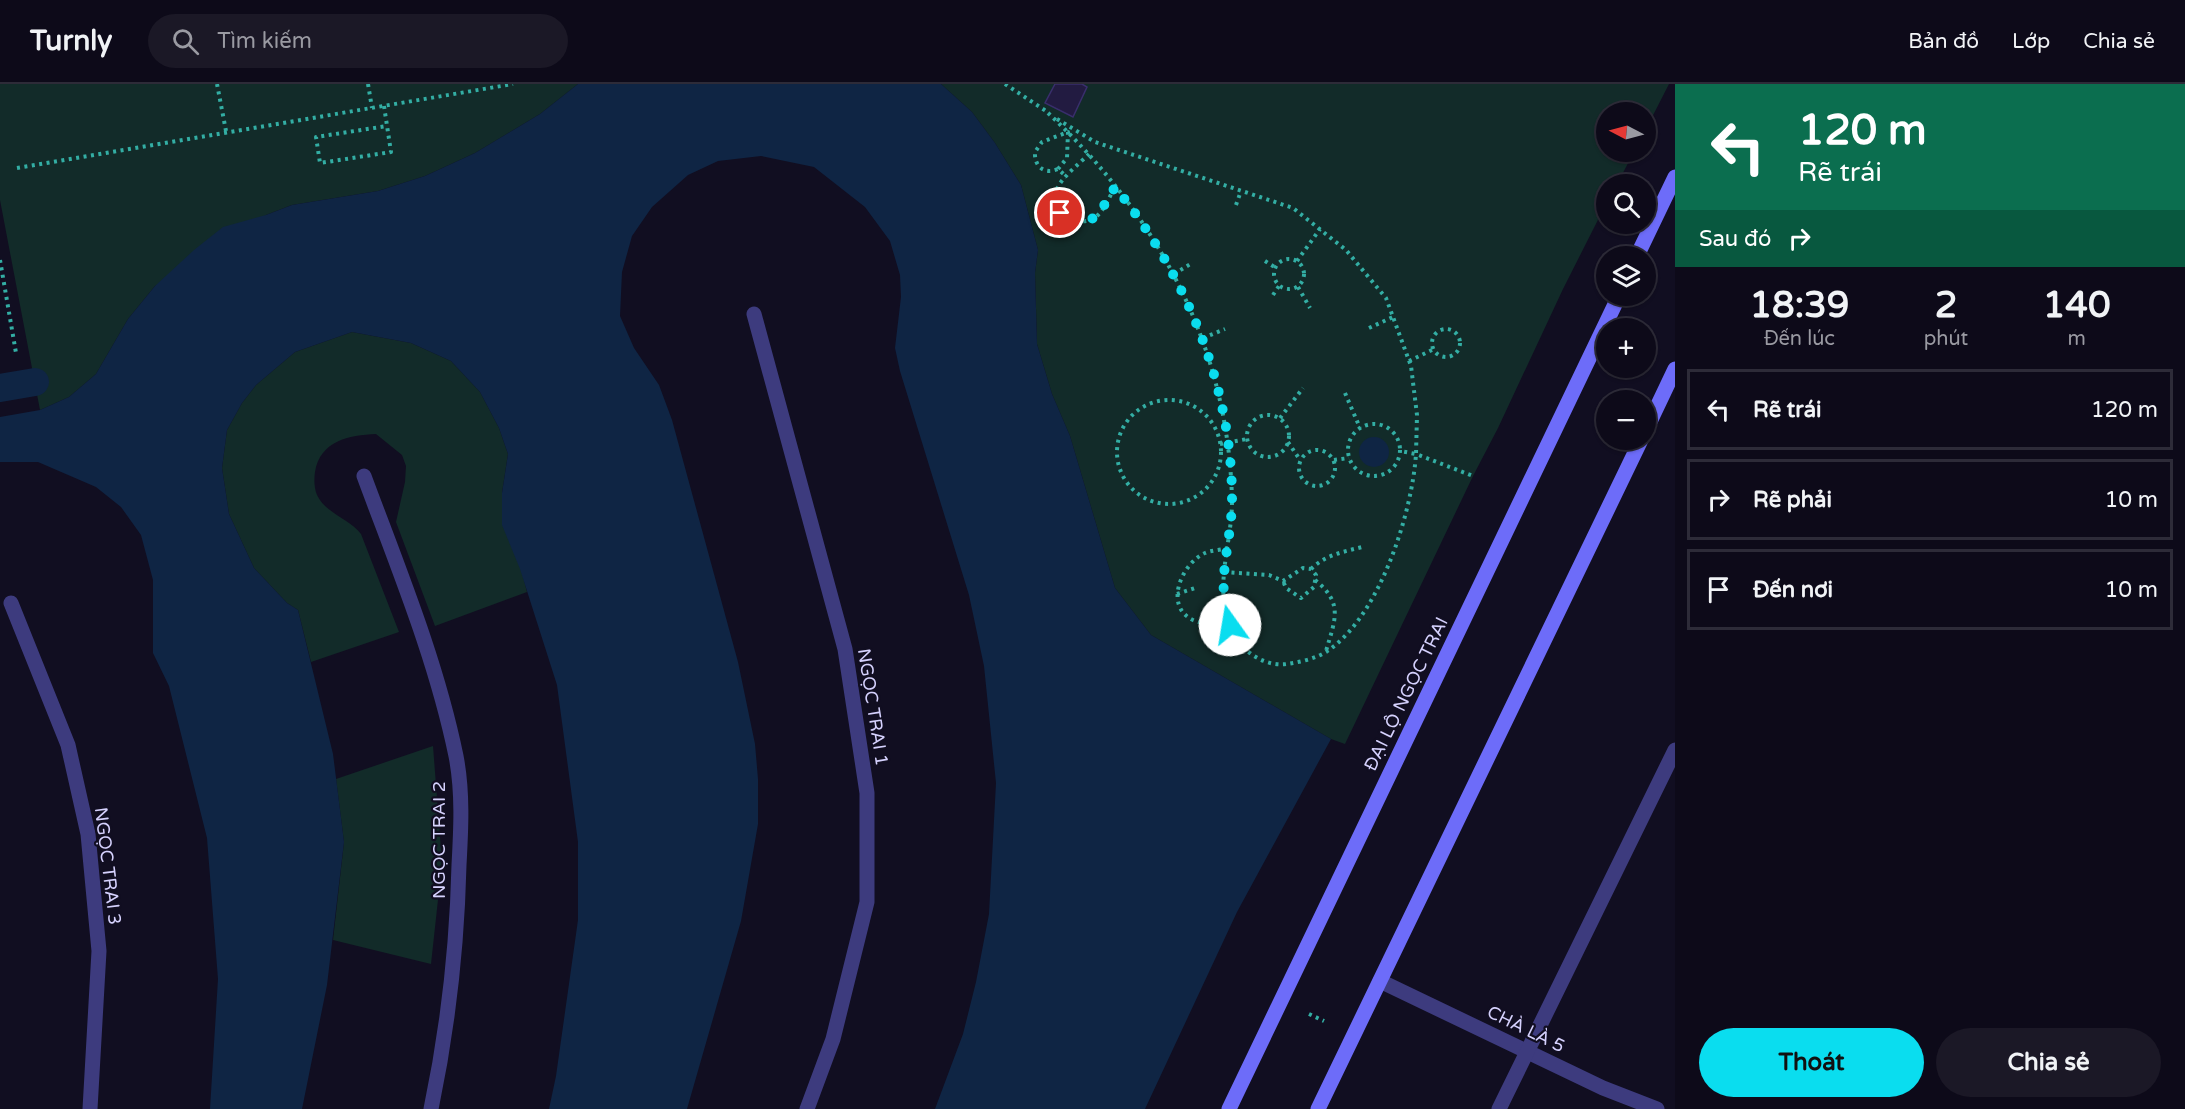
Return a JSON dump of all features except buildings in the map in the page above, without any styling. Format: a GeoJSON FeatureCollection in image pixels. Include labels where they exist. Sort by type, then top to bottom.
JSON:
{"type":"FeatureCollection","features":[{"type":"Feature","properties":{"kind":"main road"},"geometry":{"type":"LineString","coordinates":[[1642,246],[1675,177]]}},
{"type":"Feature","properties":{"kind":"main road","name":"ĐẠI LỘ NGỌC TRAI"},"geometry":{"type":"LineString","coordinates":[[1229,1109],[1613,306]]}},
{"type":"Feature","properties":{"kind":"main road"},"geometry":{"type":"LineString","coordinates":[[1656,413],[1671,388],[1675,369]]}},
{"type":"Feature","properties":{"kind":"main road"},"geometry":{"type":"LineString","coordinates":[[1318,1109],[1636,450]]}},
{"type":"Feature","properties":{"kind":"street","name":"NGỌC TRAI 1"},"geometry":{"type":"LineString","coordinates":[[754,314],[845,650],[867,793],[867,902],[833,1039],[807,1109]]}},
{"type":"Feature","properties":{"kind":"street","name":"NGỌC TRAI 2"},"geometry":{"type":"LineString","coordinates":[[364,476],[397,563],[440,689],[460,783],[461,830],[457,931],[443,1052],[431,1109]]}},
{"type":"Feature","properties":{"kind":"street","name":"NGỌC TRAI 3"},"geometry":{"type":"LineString","coordinates":[[11,603],[68,745],[88,834],[99,951],[90,1109]]}},
{"type":"Feature","properties":{"kind":"street"},"geometry":{"type":"LineString","coordinates":[[1499,1109],[1675,750]]}},
{"type":"Feature","properties":{"kind":"street","name":"CHÀ LÀ 5"},"geometry":{"type":"LineString","coordinates":[[1380,981],[1603,1088],[1657,1109]]}},
{"type":"Feature","properties":{"kind":"path"},"geometry":{"type":"LineString","coordinates":[[217,84],[226,131]]}},
{"type":"Feature","properties":{"kind":"path"},"geometry":{"type":"LineString","coordinates":[[368,84],[372,108]]}},
{"type":"Feature","properties":{"kind":"path"},"geometry":{"type":"LineString","coordinates":[[17,168],[513,84]]}},
{"type":"Feature","properties":{"kind":"path"},"geometry":{"type":"LineString","coordinates":[[1005,84],[1095,142],[1293,208],[1346,250],[1386,298],[1409,361],[1417,415],[1416,454],[1410,498],[1395,547],[1374,597],[1360,617],[1326,652],[1304,662],[1281,665],[1263,661],[1248,652],[1235,637],[1224,606],[1222,584],[1232,503],[1228,443],[1203,338],[1191,307],[1174,274],[1144,226],[1089,154],[1048,113]]}},
{"type":"Feature","properties":{"kind":"path"},"geometry":{"type":"LineString","coordinates":[[384,106],[391,152],[320,163],[316,137],[387,126]]}},
{"type":"Feature","properties":{"kind":"path"},"geometry":{"type":"LineString","coordinates":[[1068,132],[1067,158],[1058,169],[1044,170],[1036,162],[1035,152],[1042,142],[1068,132]]}},
{"type":"Feature","properties":{"kind":"path"},"geometry":{"type":"LineString","coordinates":[[1089,154],[1057,188],[1056,205],[1067,218],[1084,222],[1100,214],[1115,187]]}},
{"type":"Feature","properties":{"kind":"path"},"geometry":{"type":"LineString","coordinates":[[1058,169],[1067,177]]}},
{"type":"Feature","properties":{"kind":"path"},"geometry":{"type":"LineString","coordinates":[[1236,205],[1241,191]]}},
{"type":"Feature","properties":{"kind":"path"},"geometry":{"type":"LineString","coordinates":[[1297,261],[1320,230]]}},
{"type":"Feature","properties":{"kind":"path"},"geometry":{"type":"LineString","coordinates":[[1288,259],[1297,261],[1301,264],[1304,273],[1302,283],[1289,290],[1279,286],[1275,277],[1279,263],[1288,259]]}},
{"type":"Feature","properties":{"kind":"path"},"geometry":{"type":"LineString","coordinates":[[0,260],[16,353]]}},
{"type":"Feature","properties":{"kind":"path"},"geometry":{"type":"LineString","coordinates":[[1265,261],[1276,268]]}},
{"type":"Feature","properties":{"kind":"path"},"geometry":{"type":"LineString","coordinates":[[1174,274],[1192,263]]}},
{"type":"Feature","properties":{"kind":"path"},"geometry":{"type":"LineString","coordinates":[[1273,295],[1279,286]]}},
{"type":"Feature","properties":{"kind":"path"},"geometry":{"type":"LineString","coordinates":[[1298,287],[1310,308]]}},
{"type":"Feature","properties":{"kind":"path"},"geometry":{"type":"LineString","coordinates":[[1369,328],[1393,317]]}},
{"type":"Feature","properties":{"kind":"path"},"geometry":{"type":"LineString","coordinates":[[1203,338],[1225,329]]}},
{"type":"Feature","properties":{"kind":"path"},"geometry":{"type":"LineString","coordinates":[[1442,330],[1451,330],[1458,335],[1461,344],[1454,356],[1440,356],[1434,349],[1432,344],[1435,335],[1442,330]]}},
{"type":"Feature","properties":{"kind":"path"},"geometry":{"type":"LineString","coordinates":[[1409,361],[1434,349]]}},
{"type":"Feature","properties":{"kind":"path"},"geometry":{"type":"LineString","coordinates":[[1280,418],[1303,388]]}},
{"type":"Feature","properties":{"kind":"path"},"geometry":{"type":"LineString","coordinates":[[1345,393],[1360,428]]}},
{"type":"Feature","properties":{"kind":"path"},"geometry":{"type":"LineString","coordinates":[[1168,399],[1184,401],[1199,409],[1211,420],[1219,435],[1220,444],[1222,452],[1219,468],[1211,483],[1199,495],[1184,502],[1166,504],[1149,500],[1128,483],[1123,476],[1118,459],[1118,441],[1125,424],[1137,411],[1151,402],[1168,399]]}},
{"type":"Feature","properties":{"kind":"path"},"geometry":{"type":"LineString","coordinates":[[1288,442],[1280,453],[1266,457],[1254,451],[1247,439],[1247,432],[1253,420],[1266,414],[1280,418],[1288,429],[1288,442],[1300,460]]}},
{"type":"Feature","properties":{"kind":"path"},"geometry":{"type":"LineString","coordinates":[[1369,425],[1386,427],[1393,432],[1398,439],[1400,451],[1397,464],[1391,471],[1375,477],[1359,472],[1349,458],[1350,441],[1360,428],[1369,425]]}},
{"type":"Feature","properties":{"kind":"path"},"geometry":{"type":"LineString","coordinates":[[1220,444],[1247,439]]}},
{"type":"Feature","properties":{"kind":"path"},"geometry":{"type":"LineString","coordinates":[[1320,449],[1326,451],[1336,466],[1332,478],[1316,486],[1306,482],[1299,466],[1300,460],[1308,452],[1320,449]]}},
{"type":"Feature","properties":{"kind":"path"},"geometry":{"type":"LineString","coordinates":[[1400,451],[1416,454],[1473,476]]}},
{"type":"Feature","properties":{"kind":"path"},"geometry":{"type":"LineString","coordinates":[[1334,460],[1349,458]]}},
{"type":"Feature","properties":{"kind":"path"},"geometry":{"type":"LineString","coordinates":[[1311,569],[1318,561],[1332,554],[1362,547]]}},
{"type":"Feature","properties":{"kind":"path"},"geometry":{"type":"LineString","coordinates":[[1228,548],[1205,553],[1190,564],[1178,588],[1177,599],[1183,612],[1192,620],[1206,624],[1230,625]]}},
{"type":"Feature","properties":{"kind":"path"},"geometry":{"type":"LineString","coordinates":[[1224,572],[1269,574],[1283,581],[1286,588],[1301,598],[1314,587],[1316,575],[1311,569],[1303,568],[1283,581]]}},
{"type":"Feature","properties":{"kind":"path"},"geometry":{"type":"LineString","coordinates":[[1315,580],[1326,588],[1334,599],[1336,609],[1326,652]]}},
{"type":"Feature","properties":{"kind":"path"},"geometry":{"type":"LineString","coordinates":[[1177,594],[1198,587]]}},
{"type":"Feature","properties":{"kind":"path"},"geometry":{"type":"LineString","coordinates":[[1310,1014],[1324,1021]]}},
{"type":"Feature","properties":{"kind":"green space"},"geometry":{"type":"Polygon","coordinates":[[[0,84],[578,84],[540,114],[475,153],[425,176],[378,191],[292,205],[266,215],[155,286],[128,319],[96,374],[69,397],[40,410],[0,200],[0,84]]]}},
{"type":"Feature","properties":{"kind":"green space"},"geometry":{"type":"Polygon","coordinates":[[[941,84],[1669,84],[1656,109],[1656,102],[1596,102],[1596,162],[1629,162],[1622,174],[1596,174],[1596,224],[1345,744],[1331,739],[1151,635],[1115,588],[1070,436],[1052,394],[1037,344],[1035,273],[1038,250],[1021,185],[995,143],[972,112],[941,84]]]}},
{"type":"Feature","properties":{"kind":"green space"},"geometry":{"type":"Polygon","coordinates":[[[352,332],[411,343],[451,361],[480,392],[499,428],[508,454],[502,493],[527,592],[435,626],[396,522],[405,482],[406,466],[402,455],[376,434],[346,438],[329,447],[318,462],[314,478],[316,492],[326,507],[351,524],[361,534],[399,632],[311,662],[298,610],[287,603],[254,568],[229,514],[222,468],[227,430],[242,403],[256,385],[295,352],[352,332]]]}},
{"type":"Feature","properties":{"kind":"green space"},"geometry":{"type":"Polygon","coordinates":[[[433,746],[442,863],[431,964],[333,940],[344,842],[336,779],[433,746]]]}},
{"type":"Feature","properties":{"kind":"water"},"geometry":{"type":"Polygon","coordinates":[[[578,84],[941,84],[972,112],[995,143],[1021,185],[1038,250],[1035,273],[1037,344],[1052,394],[1070,436],[1115,588],[1151,635],[1331,739],[1237,912],[1145,1109],[935,1109],[963,1034],[989,914],[996,783],[984,666],[969,595],[900,371],[895,348],[901,297],[900,275],[890,241],[865,207],[814,167],[761,156],[718,161],[688,175],[652,207],[632,236],[622,272],[620,316],[634,348],[659,385],[672,420],[738,662],[755,744],[758,779],[758,824],[741,921],[687,1109],[549,1109],[556,1076],[578,920],[578,842],[557,685],[520,569],[502,525],[502,493],[508,454],[499,428],[480,392],[451,361],[411,343],[352,332],[295,352],[256,385],[242,403],[227,430],[222,468],[229,514],[254,568],[287,603],[298,610],[333,754],[344,842],[327,985],[302,1109],[210,1109],[218,979],[207,838],[169,686],[153,653],[153,580],[141,535],[121,507],[96,487],[38,462],[0,462],[0,417],[40,410],[69,397],[96,374],[128,319],[155,286],[223,227],[292,205],[378,191],[425,176],[475,153],[540,114],[578,84]]]}},
{"type":"Feature","properties":{"kind":"water"},"geometry":{"type":"Polygon","coordinates":[[[1374,437],[1380,438],[1388,446],[1388,458],[1380,466],[1374,467],[1368,466],[1360,458],[1359,452],[1360,446],[1368,438],[1374,437]]]}},
{"type":"Feature","properties":{"kind":"waterway"},"geometry":{"type":"LineString","coordinates":[[0,388],[35,382]]}},
{"type":"Feature","properties":{"kind":"route"},"geometry":{"type":"LineString","coordinates":[[1060,213],[1075,221],[1084,222],[1092,219],[1100,214],[1115,187],[1171,268],[1191,307],[1203,338],[1224,418],[1230,453],[1232,503],[1222,584],[1224,606],[1230,625]]}}]}
